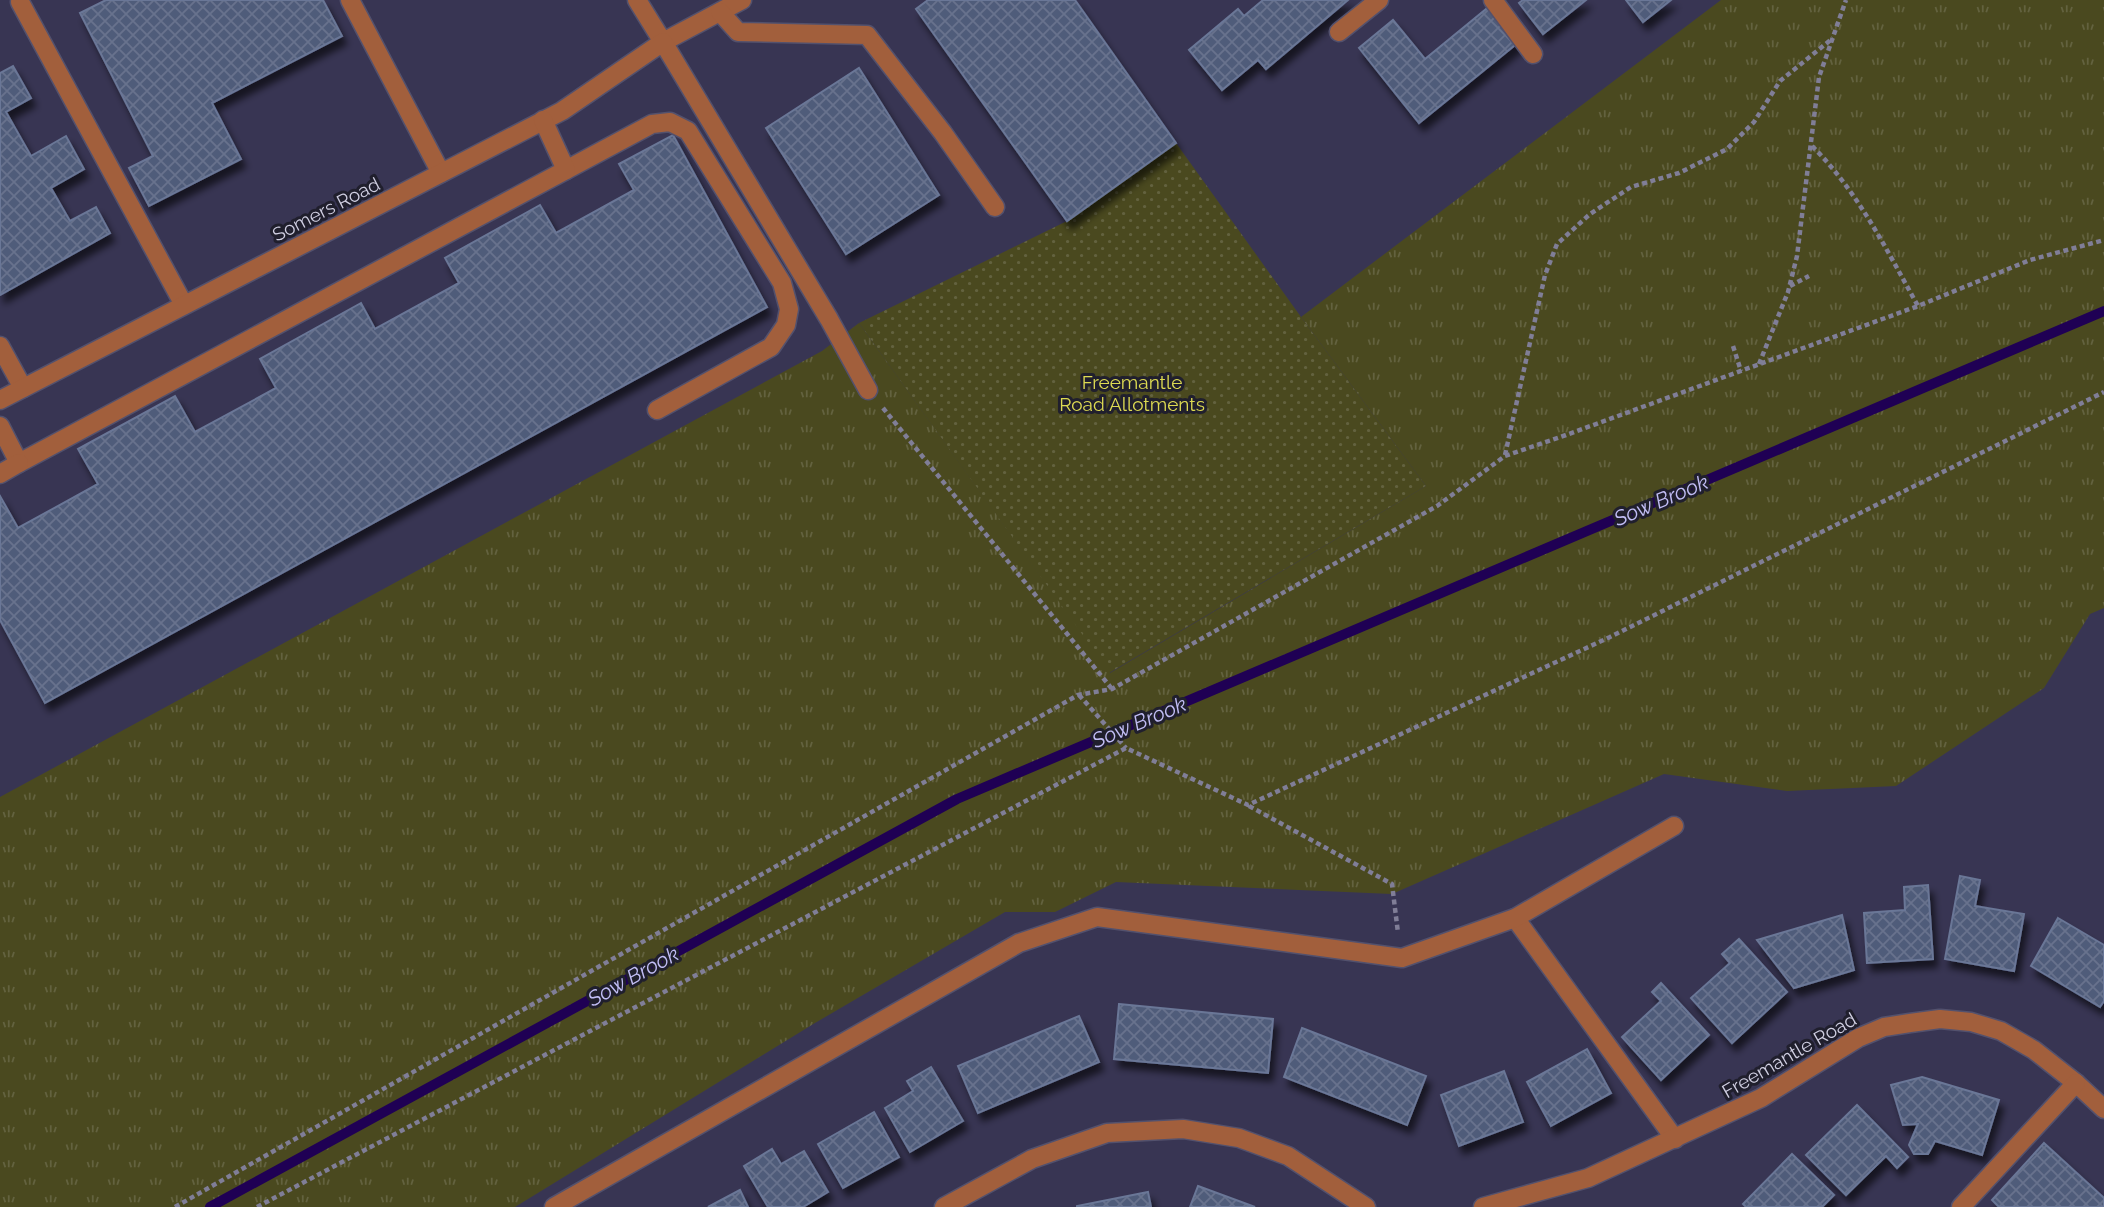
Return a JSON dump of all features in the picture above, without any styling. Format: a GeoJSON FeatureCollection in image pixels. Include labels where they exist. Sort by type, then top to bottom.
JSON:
{"type":"FeatureCollection","features":[{"type":"Feature","properties":{"kind":"street"},"geometry":{"type":"LineString","coordinates":[[350,0],[441,173]]}},
{"type":"Feature","properties":{"kind":"street"},"geometry":{"type":"LineString","coordinates":[[637,0],[829,319],[868,390]]}},
{"type":"Feature","properties":{"kind":"street","name":"Somers Road"},"geometry":{"type":"LineString","coordinates":[[0,400],[562,111],[663,42],[742,0]]}},
{"type":"Feature","properties":{"kind":"street"},"geometry":{"type":"LineString","coordinates":[[1339,32],[1379,0]]}},
{"type":"Feature","properties":{"kind":"street"},"geometry":{"type":"LineString","coordinates":[[1493,0],[1533,54]]}},
{"type":"Feature","properties":{"kind":"street"},"geometry":{"type":"LineString","coordinates":[[20,2],[184,305]]}},
{"type":"Feature","properties":{"kind":"street"},"geometry":{"type":"LineString","coordinates":[[720,12],[738,32],[867,35],[943,133],[995,207]]}},
{"type":"Feature","properties":{"kind":"street"},"geometry":{"type":"LineString","coordinates":[[543,120],[566,170]]}},
{"type":"Feature","properties":{"kind":"street"},"geometry":{"type":"LineString","coordinates":[[0,474],[652,124],[670,122],[688,131],[782,283],[789,309],[786,324],[771,347],[657,410]]}},
{"type":"Feature","properties":{"kind":"street"},"geometry":{"type":"LineString","coordinates":[[0,346],[23,388]]}},
{"type":"Feature","properties":{"kind":"street"},"geometry":{"type":"LineString","coordinates":[[0,426],[19,463]]}},
{"type":"Feature","properties":{"kind":"street"},"geometry":{"type":"LineString","coordinates":[[554,1207],[1019,943],[1097,917],[1402,958],[1515,918],[1674,826]]}},
{"type":"Feature","properties":{"kind":"street"},"geometry":{"type":"LineString","coordinates":[[1515,918],[1675,1139]]}},
{"type":"Feature","properties":{"kind":"street","name":"Freemantle Road"},"geometry":{"type":"LineString","coordinates":[[1483,1207],[1588,1178],[1675,1139],[1761,1098],[1858,1038],[1884,1027],[1940,1019],[1970,1022],[2001,1031],[2034,1050],[2076,1083],[2104,1110]]}},
{"type":"Feature","properties":{"kind":"street"},"geometry":{"type":"LineString","coordinates":[[1961,1207],[2076,1083]]}},
{"type":"Feature","properties":{"kind":"street"},"geometry":{"type":"LineString","coordinates":[[944,1207],[1032,1159],[1107,1133],[1183,1129],[1239,1138],[1288,1156],[1366,1207]]}},
{"type":"Feature","properties":{"kind":"path"},"geometry":{"type":"LineString","coordinates":[[1759,365],[1790,286],[1797,256],[1819,76],[1846,0]]}},
{"type":"Feature","properties":{"kind":"path"},"geometry":{"type":"LineString","coordinates":[[1505,456],[1542,287],[1557,244],[1590,214],[1632,187],[1679,173],[1727,149],[1754,122],[1780,81],[1833,37]]}},
{"type":"Feature","properties":{"kind":"path"},"geometry":{"type":"LineString","coordinates":[[1811,145],[1837,171],[1862,207],[1918,306]]}},
{"type":"Feature","properties":{"kind":"path"},"geometry":{"type":"LineString","coordinates":[[175,1207],[1078,695],[1112,689],[1437,506],[1505,456],[1918,306],[2030,260],[2104,240]]}},
{"type":"Feature","properties":{"kind":"path"},"geometry":{"type":"LineString","coordinates":[[1790,286],[1809,276]]}},
{"type":"Feature","properties":{"kind":"path"},"geometry":{"type":"LineString","coordinates":[[1733,346],[1741,371]]}},
{"type":"Feature","properties":{"kind":"path"},"geometry":{"type":"LineString","coordinates":[[868,390],[1112,689]]}},
{"type":"Feature","properties":{"kind":"path"},"geometry":{"type":"LineString","coordinates":[[1248,805],[1610,637],[2104,392]]}},
{"type":"Feature","properties":{"kind":"path"},"geometry":{"type":"LineString","coordinates":[[1078,695],[1126,748],[1248,805],[1392,884],[1402,958]]}},
{"type":"Feature","properties":{"kind":"path"},"geometry":{"type":"LineString","coordinates":[[257,1207],[1126,748]]}},
{"type":"Feature","properties":{"kind":"green space"},"geometry":{"type":"Polygon","coordinates":[[[1721,0],[2104,0],[2104,608],[2090,614],[2044,688],[1896,786],[1787,791],[1664,774],[1392,894],[1116,882],[1055,912],[1005,912],[815,1023],[515,1207],[0,1207],[0,797],[822,351],[859,323],[1110,673],[1426,486],[1301,317],[1721,0]]]}},
{"type":"Feature","properties":{"kind":"green space","name":"Freemantle Road Allotments"},"geometry":{"type":"Polygon","coordinates":[[[1176,143],[1426,486],[1109,673],[859,323],[1067,221],[1176,143]]]}},
{"type":"Feature","properties":{"kind":"building"},"geometry":{"type":"Polygon","coordinates":[[[106,0],[323,0],[342,36],[212,103],[241,159],[149,206],[129,168],[153,156],[80,13],[106,0]]]}},
{"type":"Feature","properties":{"kind":"building"},"geometry":{"type":"Polygon","coordinates":[[[928,0],[1075,0],[1176,143],[1067,221],[916,9],[928,0]]]}},
{"type":"Feature","properties":{"kind":"building"},"geometry":{"type":"Polygon","coordinates":[[[1263,0],[1348,0],[1266,69],[1258,60],[1222,90],[1189,50],[1238,9],[1244,16],[1263,0]]]}},
{"type":"Feature","properties":{"kind":"building"},"geometry":{"type":"Polygon","coordinates":[[[1523,0],[1586,0],[1543,34],[1519,3],[1523,0]]]}},
{"type":"Feature","properties":{"kind":"building"},"geometry":{"type":"Polygon","coordinates":[[[1626,0],[1671,0],[1643,22],[1626,0]]]}},
{"type":"Feature","properties":{"kind":"building"},"geometry":{"type":"Polygon","coordinates":[[[1491,5],[1520,41],[1419,123],[1359,48],[1393,20],[1425,59],[1491,5]]]}},
{"type":"Feature","properties":{"kind":"building"},"geometry":{"type":"Polygon","coordinates":[[[13,66],[31,98],[6,112],[31,156],[66,136],[84,169],[51,188],[70,221],[96,207],[110,233],[0,295],[0,73],[13,66]]]}},
{"type":"Feature","properties":{"kind":"building"},"geometry":{"type":"Polygon","coordinates":[[[859,68],[939,195],[846,254],[766,128],[859,68]]]}},
{"type":"Feature","properties":{"kind":"building"},"geometry":{"type":"Polygon","coordinates":[[[673,135],[767,307],[45,703],[0,620],[0,496],[18,528],[98,484],[78,449],[175,396],[195,432],[276,388],[260,359],[361,303],[375,329],[459,283],[445,258],[540,205],[556,233],[634,190],[619,164],[673,135]]]}},
{"type":"Feature","properties":{"kind":"building"},"geometry":{"type":"Polygon","coordinates":[[[1960,876],[1980,880],[1975,906],[2024,914],[2014,971],[1945,959],[1960,876]]]}},
{"type":"Feature","properties":{"kind":"building"},"geometry":{"type":"Polygon","coordinates":[[[1928,885],[1933,959],[1867,963],[1864,913],[1905,910],[1904,887],[1928,885]]]}},
{"type":"Feature","properties":{"kind":"building"},"geometry":{"type":"Polygon","coordinates":[[[1842,915],[1854,970],[1794,988],[1757,940],[1842,915]]]}},
{"type":"Feature","properties":{"kind":"building"},"geometry":{"type":"Polygon","coordinates":[[[2058,918],[2104,945],[2104,1001],[2100,1007],[2031,966],[2058,918]]]}},
{"type":"Feature","properties":{"kind":"building"},"geometry":{"type":"Polygon","coordinates":[[[1739,939],[1787,992],[1732,1043],[1691,998],[1730,963],[1722,954],[1739,939]]]}},
{"type":"Feature","properties":{"kind":"building"},"geometry":{"type":"Polygon","coordinates":[[[1661,983],[1709,1035],[1661,1080],[1622,1037],[1661,1001],[1652,992],[1661,983]]]}},
{"type":"Feature","properties":{"kind":"building"},"geometry":{"type":"Polygon","coordinates":[[[1119,1004],[1273,1019],[1268,1073],[1114,1059],[1119,1004]]]}},
{"type":"Feature","properties":{"kind":"building"},"geometry":{"type":"Polygon","coordinates":[[[1079,1016],[1099,1062],[978,1113],[958,1066],[1079,1016]]]}},
{"type":"Feature","properties":{"kind":"building"},"geometry":{"type":"Polygon","coordinates":[[[1302,1028],[1426,1076],[1407,1125],[1284,1077],[1302,1028]]]}},
{"type":"Feature","properties":{"kind":"building"},"geometry":{"type":"Polygon","coordinates":[[[1587,1049],[1611,1093],[1551,1126],[1527,1082],[1587,1049]]]}},
{"type":"Feature","properties":{"kind":"building"},"geometry":{"type":"Polygon","coordinates":[[[931,1067],[963,1121],[910,1152],[885,1108],[913,1091],[907,1081],[931,1067]]]}},
{"type":"Feature","properties":{"kind":"building"},"geometry":{"type":"Polygon","coordinates":[[[1504,1071],[1523,1122],[1459,1146],[1441,1095],[1504,1071]]]}},
{"type":"Feature","properties":{"kind":"building"},"geometry":{"type":"Polygon","coordinates":[[[1922,1077],[1999,1100],[1982,1155],[1935,1141],[1928,1154],[1914,1154],[1909,1145],[1918,1124],[1903,1125],[1891,1085],[1922,1077]]]}},
{"type":"Feature","properties":{"kind":"building"},"geometry":{"type":"Polygon","coordinates":[[[1857,1105],[1908,1157],[1897,1168],[1886,1156],[1846,1195],[1806,1155],[1857,1105]]]}},
{"type":"Feature","properties":{"kind":"building"},"geometry":{"type":"Polygon","coordinates":[[[874,1112],[899,1157],[843,1188],[818,1144],[874,1112]]]}},
{"type":"Feature","properties":{"kind":"building"},"geometry":{"type":"Polygon","coordinates":[[[2044,1143],[2104,1198],[2104,1207],[1999,1207],[1992,1200],[2044,1143]]]}},
{"type":"Feature","properties":{"kind":"building"},"geometry":{"type":"Polygon","coordinates":[[[772,1149],[781,1164],[804,1151],[828,1192],[803,1207],[768,1207],[744,1166],[772,1149]]]}},
{"type":"Feature","properties":{"kind":"building"},"geometry":{"type":"Polygon","coordinates":[[[1792,1154],[1834,1195],[1822,1207],[1746,1207],[1743,1204],[1792,1154]]]}},
{"type":"Feature","properties":{"kind":"building"},"geometry":{"type":"Polygon","coordinates":[[[1198,1186],[1255,1207],[1190,1207],[1198,1186]]]}},
{"type":"Feature","properties":{"kind":"building"},"geometry":{"type":"Polygon","coordinates":[[[740,1190],[748,1207],[708,1207],[740,1190]]]}},
{"type":"Feature","properties":{"kind":"building"},"geometry":{"type":"Polygon","coordinates":[[[1148,1192],[1151,1207],[1077,1207],[1077,1206],[1148,1192]]]}},
{"type":"Feature","properties":{"kind":"waterway","name":"Sow Brook"},"geometry":{"type":"LineString","coordinates":[[210,1207],[957,799],[2104,311]]}}]}
